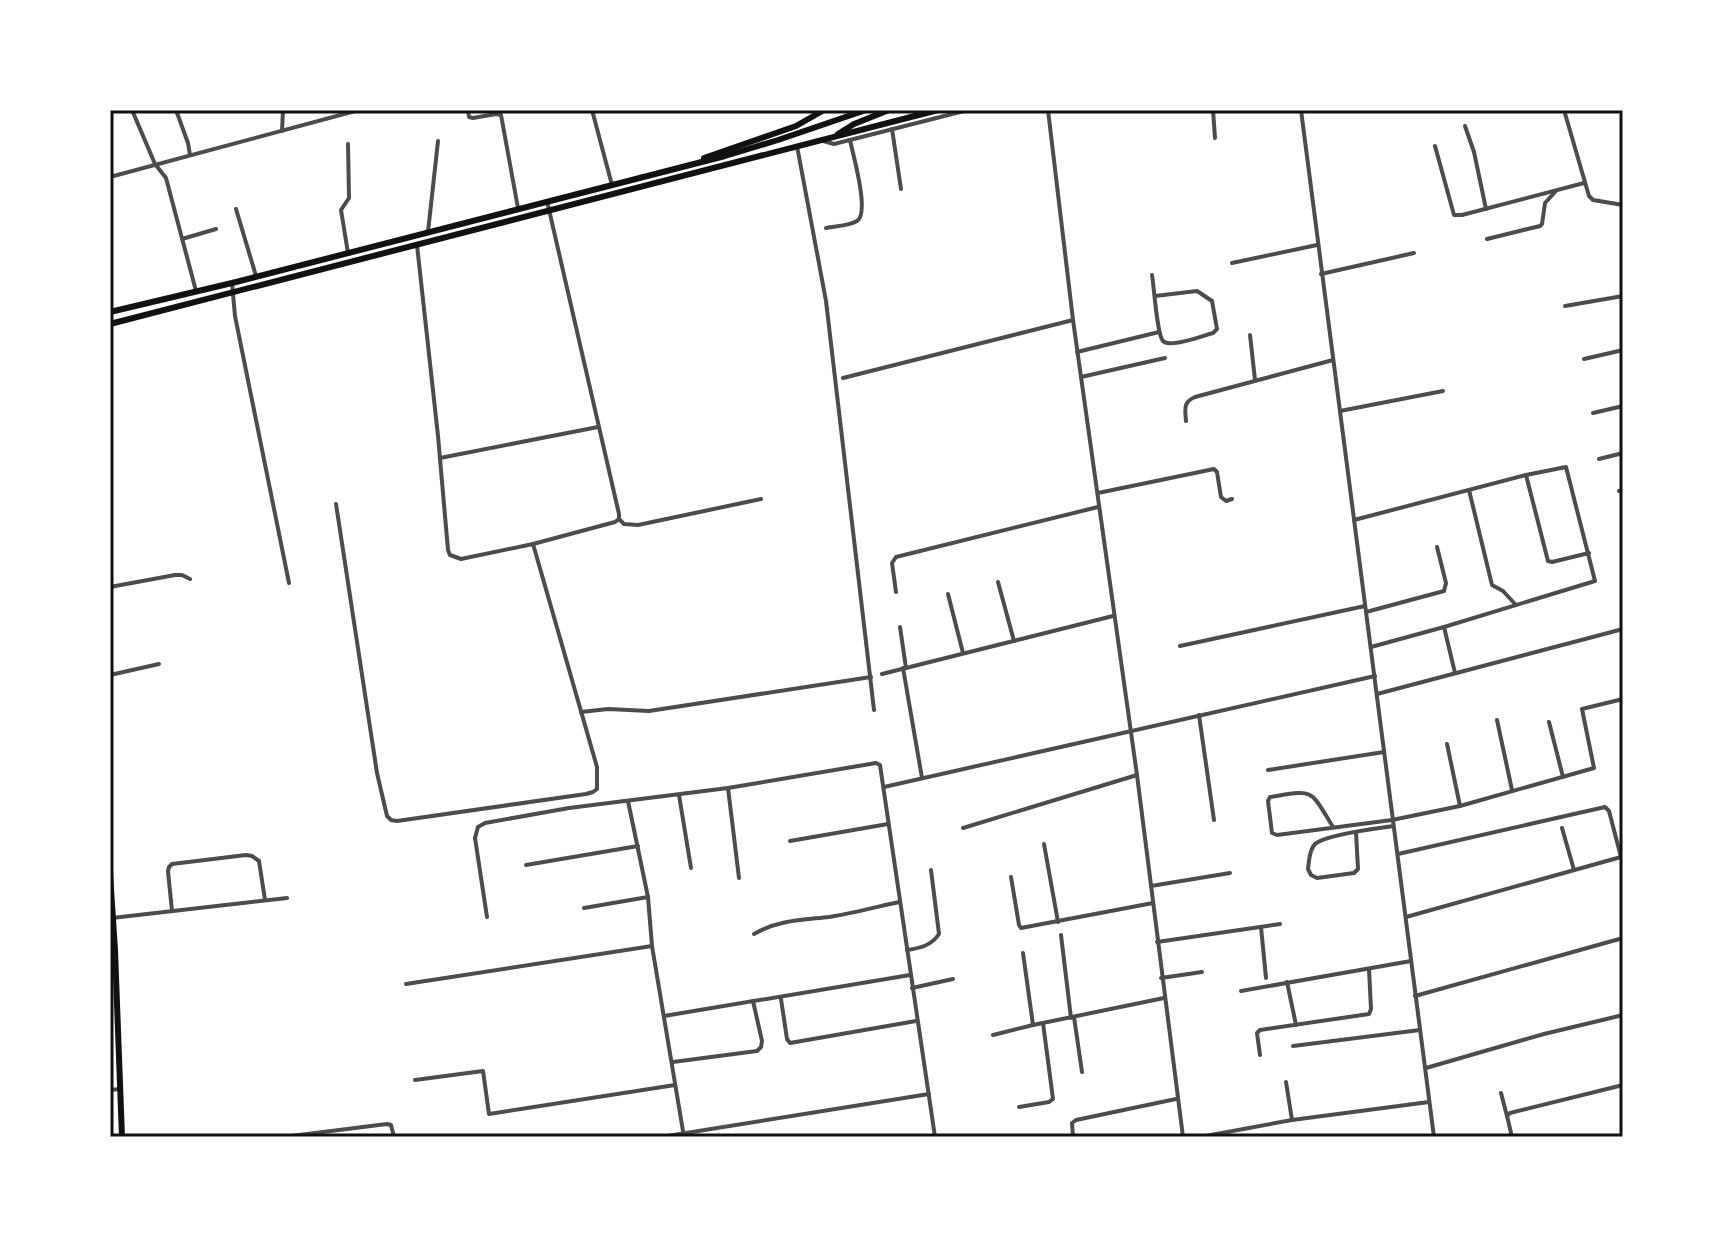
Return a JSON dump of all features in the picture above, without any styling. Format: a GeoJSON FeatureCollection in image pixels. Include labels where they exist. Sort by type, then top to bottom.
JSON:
{"type":"FeatureCollection","features":[{"type":"Feature","properties":{"kind":"main road"},"geometry":{"type":"LineString","coordinates":[[698,162],[796,126],[824,110]]}},
{"type":"Feature","properties":{"kind":"main road"},"geometry":{"type":"LineString","coordinates":[[110,312],[612,185],[778,140],[866,110]]}},
{"type":"Feature","properties":{"kind":"main road"},"geometry":{"type":"LineString","coordinates":[[835,136],[854,124],[889,110]]}},
{"type":"Feature","properties":{"kind":"main road"},"geometry":{"type":"LineString","coordinates":[[110,324],[938,110]]}},
{"type":"Feature","properties":{"kind":"main road"},"geometry":{"type":"LineString","coordinates":[[110,874],[122,1137]]}},
{"type":"Feature","properties":{"kind":"street"},"geometry":{"type":"LineString","coordinates":[[132,110],[155,164],[166,178],[196,292]]}},
{"type":"Feature","properties":{"kind":"street"},"geometry":{"type":"LineString","coordinates":[[176,110],[190,155]]}},
{"type":"Feature","properties":{"kind":"street"},"geometry":{"type":"LineString","coordinates":[[282,131],[283,110]]}},
{"type":"Feature","properties":{"kind":"street"},"geometry":{"type":"LineString","coordinates":[[110,177],[359,110]]}},
{"type":"Feature","properties":{"kind":"street"},"geometry":{"type":"LineString","coordinates":[[468,110],[469,117],[473,118],[501,115],[518,209]]}},
{"type":"Feature","properties":{"kind":"street"},"geometry":{"type":"LineString","coordinates":[[592,110],[612,185]]}},
{"type":"Feature","properties":{"kind":"street"},"geometry":{"type":"LineString","coordinates":[[821,140],[834,144],[968,110]]}},
{"type":"Feature","properties":{"kind":"street"},"geometry":{"type":"LineString","coordinates":[[1048,110],[1077,352],[1137,775],[1183,1137]]}},
{"type":"Feature","properties":{"kind":"street"},"geometry":{"type":"LineString","coordinates":[[1213,110],[1215,138]]}},
{"type":"Feature","properties":{"kind":"street"},"geometry":{"type":"LineString","coordinates":[[1301,110],[1434,1137]]}},
{"type":"Feature","properties":{"kind":"street"},"geometry":{"type":"LineString","coordinates":[[1564,110],[1589,196],[1593,200],[1623,205]]}},
{"type":"Feature","properties":{"kind":"street"},"geometry":{"type":"LineString","coordinates":[[1465,126],[1486,209]]}},
{"type":"Feature","properties":{"kind":"street"},"geometry":{"type":"LineString","coordinates":[[892,129],[901,189]]}},
{"type":"Feature","properties":{"kind":"street"},"geometry":{"type":"LineString","coordinates":[[826,228],[855,222],[864,214],[850,140]]}},
{"type":"Feature","properties":{"kind":"street"},"geometry":{"type":"LineString","coordinates":[[428,232],[438,141]]}},
{"type":"Feature","properties":{"kind":"street"},"geometry":{"type":"LineString","coordinates":[[348,144],[349,198],[341,210],[348,253]]}},
{"type":"Feature","properties":{"kind":"street"},"geometry":{"type":"LineString","coordinates":[[797,146],[826,301],[874,710]]}},
{"type":"Feature","properties":{"kind":"street"},"geometry":{"type":"LineString","coordinates":[[1435,146],[1453,214],[1459,216],[1584,183]]}},
{"type":"Feature","properties":{"kind":"street"},"geometry":{"type":"LineString","coordinates":[[1487,239],[1540,226],[1545,203],[1556,191]]}},
{"type":"Feature","properties":{"kind":"street"},"geometry":{"type":"LineString","coordinates":[[547,201],[619,519],[624,524],[638,525],[761,499]]}},
{"type":"Feature","properties":{"kind":"street"},"geometry":{"type":"LineString","coordinates":[[236,209],[256,277]]}},
{"type":"Feature","properties":{"kind":"street"},"geometry":{"type":"LineString","coordinates":[[182,239],[216,229]]}},
{"type":"Feature","properties":{"kind":"street"},"geometry":{"type":"LineString","coordinates":[[417,245],[450,555],[461,559],[533,544],[619,519]]}},
{"type":"Feature","properties":{"kind":"street"},"geometry":{"type":"LineString","coordinates":[[1232,263],[1317,245]]}},
{"type":"Feature","properties":{"kind":"street"},"geometry":{"type":"LineString","coordinates":[[1321,274],[1414,253]]}},
{"type":"Feature","properties":{"kind":"street"},"geometry":{"type":"LineString","coordinates":[[1152,275],[1159,332],[1162,340],[1174,343],[1213,333],[1218,326],[1212,301],[1197,291],[1155,296]]}},
{"type":"Feature","properties":{"kind":"street"},"geometry":{"type":"LineString","coordinates":[[232,283],[235,316],[289,583]]}},
{"type":"Feature","properties":{"kind":"street"},"geometry":{"type":"LineString","coordinates":[[1565,306],[1623,296]]}},
{"type":"Feature","properties":{"kind":"street"},"geometry":{"type":"LineString","coordinates":[[843,378],[1073,320]]}},
{"type":"Feature","properties":{"kind":"street"},"geometry":{"type":"LineString","coordinates":[[1077,352],[1159,332]]}},
{"type":"Feature","properties":{"kind":"street"},"geometry":{"type":"LineString","coordinates":[[1250,335],[1255,380]]}},
{"type":"Feature","properties":{"kind":"street"},"geometry":{"type":"LineString","coordinates":[[1584,359],[1623,350]]}},
{"type":"Feature","properties":{"kind":"street"},"geometry":{"type":"LineString","coordinates":[[1081,377],[1165,358]]}},
{"type":"Feature","properties":{"kind":"street"},"geometry":{"type":"LineString","coordinates":[[1186,421],[1185,404],[1190,399],[1333,360]]}},
{"type":"Feature","properties":{"kind":"street"},"geometry":{"type":"LineString","coordinates":[[1340,411],[1443,391]]}},
{"type":"Feature","properties":{"kind":"street"},"geometry":{"type":"LineString","coordinates":[[1593,413],[1623,406]]}},
{"type":"Feature","properties":{"kind":"street"},"geometry":{"type":"LineString","coordinates":[[440,458],[599,427]]}},
{"type":"Feature","properties":{"kind":"street"},"geometry":{"type":"LineString","coordinates":[[1599,459],[1623,453]]}},
{"type":"Feature","properties":{"kind":"street"},"geometry":{"type":"LineString","coordinates":[[1354,520],[1566,467],[1595,581],[1371,647]]}},
{"type":"Feature","properties":{"kind":"street"},"geometry":{"type":"LineString","coordinates":[[1097,493],[1214,469],[1221,497],[1226,501],[1232,499]]}},
{"type":"Feature","properties":{"kind":"street"},"geometry":{"type":"LineString","coordinates":[[1526,475],[1548,561],[1589,553]]}},
{"type":"Feature","properties":{"kind":"street"},"geometry":{"type":"LineString","coordinates":[[1469,490],[1492,585],[1503,591],[1516,606]]}},
{"type":"Feature","properties":{"kind":"street"},"geometry":{"type":"LineString","coordinates":[[336,504],[370,736],[385,810],[391,820],[407,821],[597,789],[597,767],[533,544]]}},
{"type":"Feature","properties":{"kind":"street"},"geometry":{"type":"LineString","coordinates":[[896,592],[892,563],[896,557],[1098,507]]}},
{"type":"Feature","properties":{"kind":"street"},"geometry":{"type":"LineString","coordinates":[[1180,646],[1444,591],[1446,583],[1437,547]]}},
{"type":"Feature","properties":{"kind":"street"},"geometry":{"type":"LineString","coordinates":[[110,587],[175,575],[190,579]]}},
{"type":"Feature","properties":{"kind":"street"},"geometry":{"type":"LineString","coordinates":[[998,582],[1014,641]]}},
{"type":"Feature","properties":{"kind":"street"},"geometry":{"type":"LineString","coordinates":[[948,594],[963,653]]}},
{"type":"Feature","properties":{"kind":"street"},"geometry":{"type":"LineString","coordinates":[[882,674],[1113,616]]}},
{"type":"Feature","properties":{"kind":"street"},"geometry":{"type":"LineString","coordinates":[[900,627],[922,778]]}},
{"type":"Feature","properties":{"kind":"street"},"geometry":{"type":"LineString","coordinates":[[1444,627],[1455,673]]}},
{"type":"Feature","properties":{"kind":"street"},"geometry":{"type":"LineString","coordinates":[[1377,694],[1623,629]]}},
{"type":"Feature","properties":{"kind":"street"},"geometry":{"type":"LineString","coordinates":[[110,675],[159,664]]}},
{"type":"Feature","properties":{"kind":"street"},"geometry":{"type":"LineString","coordinates":[[884,787],[1375,676]]}},
{"type":"Feature","properties":{"kind":"street"},"geometry":{"type":"LineString","coordinates":[[581,712],[608,709],[649,711],[871,677]]}},
{"type":"Feature","properties":{"kind":"street"},"geometry":{"type":"LineString","coordinates":[[1356,832],[1358,869],[1354,873],[1317,878],[1311,875],[1308,869],[1312,847],[1318,841],[1460,806],[1594,768],[1582,709],[1623,699]]}},
{"type":"Feature","properties":{"kind":"street"},"geometry":{"type":"LineString","coordinates":[[1199,715],[1214,820]]}},
{"type":"Feature","properties":{"kind":"street"},"geometry":{"type":"LineString","coordinates":[[1497,720],[1512,790]]}},
{"type":"Feature","properties":{"kind":"street"},"geometry":{"type":"LineString","coordinates":[[1549,722],[1563,777]]}},
{"type":"Feature","properties":{"kind":"street"},"geometry":{"type":"LineString","coordinates":[[1447,744],[1460,806]]}},
{"type":"Feature","properties":{"kind":"street"},"geometry":{"type":"LineString","coordinates":[[1268,770],[1384,752]]}},
{"type":"Feature","properties":{"kind":"street"},"geometry":{"type":"LineString","coordinates":[[487,917],[475,838],[478,827],[485,823],[876,763],[880,765],[884,787],[935,1137]]}},
{"type":"Feature","properties":{"kind":"street"},"geometry":{"type":"LineString","coordinates":[[963,828],[1137,775]]}},
{"type":"Feature","properties":{"kind":"street"},"geometry":{"type":"LineString","coordinates":[[728,788],[739,878]]}},
{"type":"Feature","properties":{"kind":"street"},"geometry":{"type":"LineString","coordinates":[[1333,827],[1309,793],[1270,797],[1268,801],[1273,835],[1393,823]]}},
{"type":"Feature","properties":{"kind":"street"},"geometry":{"type":"LineString","coordinates":[[679,795],[691,868]]}},
{"type":"Feature","properties":{"kind":"street"},"geometry":{"type":"LineString","coordinates":[[628,801],[648,897],[652,946],[683,1135]]}},
{"type":"Feature","properties":{"kind":"street"},"geometry":{"type":"LineString","coordinates":[[1397,854],[1605,807],[1609,811],[1622,857],[1405,917]]}},
{"type":"Feature","properties":{"kind":"street"},"geometry":{"type":"LineString","coordinates":[[790,841],[888,824]]}},
{"type":"Feature","properties":{"kind":"street"},"geometry":{"type":"LineString","coordinates":[[1562,828],[1574,870]]}},
{"type":"Feature","properties":{"kind":"street"},"geometry":{"type":"LineString","coordinates":[[1044,844],[1058,922]]}},
{"type":"Feature","properties":{"kind":"street"},"geometry":{"type":"LineString","coordinates":[[526,865],[638,846]]}},
{"type":"Feature","properties":{"kind":"street"},"geometry":{"type":"LineString","coordinates":[[172,911],[168,871],[172,864],[246,855],[259,861],[265,900]]}},
{"type":"Feature","properties":{"kind":"street"},"geometry":{"type":"LineString","coordinates":[[907,950],[925,946],[939,934],[931,870]]}},
{"type":"Feature","properties":{"kind":"street"},"geometry":{"type":"LineString","coordinates":[[1151,886],[1230,873]]}},
{"type":"Feature","properties":{"kind":"street"},"geometry":{"type":"LineString","coordinates":[[1011,877],[1021,928],[1153,903]]}},
{"type":"Feature","properties":{"kind":"street"},"geometry":{"type":"LineString","coordinates":[[584,908],[648,897]]}},
{"type":"Feature","properties":{"kind":"street"},"geometry":{"type":"LineString","coordinates":[[112,918],[287,898]]}},
{"type":"Feature","properties":{"kind":"street"},"geometry":{"type":"LineString","coordinates":[[754,934],[788,920],[830,916],[899,902]]}},
{"type":"Feature","properties":{"kind":"street"},"geometry":{"type":"LineString","coordinates":[[1157,942],[1280,924]]}},
{"type":"Feature","properties":{"kind":"street"},"geometry":{"type":"LineString","coordinates":[[1261,927],[1266,978]]}},
{"type":"Feature","properties":{"kind":"street"},"geometry":{"type":"LineString","coordinates":[[1061,935],[1082,1072]]}},
{"type":"Feature","properties":{"kind":"street"},"geometry":{"type":"LineString","coordinates":[[1415,996],[1623,938]]}},
{"type":"Feature","properties":{"kind":"street"},"geometry":{"type":"LineString","coordinates":[[406,984],[652,946]]}},
{"type":"Feature","properties":{"kind":"street"},"geometry":{"type":"LineString","coordinates":[[1023,953],[1033,1025]]}},
{"type":"Feature","properties":{"kind":"street"},"geometry":{"type":"LineString","coordinates":[[1241,991],[1411,961]]}},
{"type":"Feature","properties":{"kind":"street"},"geometry":{"type":"LineString","coordinates":[[1260,1055],[1257,1033],[1260,1030],[1369,1014],[1369,969]]}},
{"type":"Feature","properties":{"kind":"street"},"geometry":{"type":"LineString","coordinates":[[1161,978],[1202,972]]}},
{"type":"Feature","properties":{"kind":"street"},"geometry":{"type":"LineString","coordinates":[[664,1016],[910,975]]}},
{"type":"Feature","properties":{"kind":"street"},"geometry":{"type":"LineString","coordinates":[[912,988],[953,979]]}},
{"type":"Feature","properties":{"kind":"street"},"geometry":{"type":"LineString","coordinates":[[1287,982],[1296,1025]]}},
{"type":"Feature","properties":{"kind":"street"},"geometry":{"type":"LineString","coordinates":[[781,998],[790,1043],[916,1021]]}},
{"type":"Feature","properties":{"kind":"street"},"geometry":{"type":"LineString","coordinates":[[993,1035],[1164,998]]}},
{"type":"Feature","properties":{"kind":"street"},"geometry":{"type":"LineString","coordinates":[[672,1062],[757,1051],[762,1041],[753,1001]]}},
{"type":"Feature","properties":{"kind":"street"},"geometry":{"type":"LineString","coordinates":[[1426,1068],[1623,1015]]}},
{"type":"Feature","properties":{"kind":"street"},"geometry":{"type":"LineString","coordinates":[[1019,1107],[1053,1099],[1043,1023]]}},
{"type":"Feature","properties":{"kind":"street"},"geometry":{"type":"LineString","coordinates":[[1293,1046],[1420,1030]]}},
{"type":"Feature","properties":{"kind":"street"},"geometry":{"type":"LineString","coordinates":[[415,1080],[483,1071],[489,1114],[675,1085]]}},
{"type":"Feature","properties":{"kind":"street"},"geometry":{"type":"LineString","coordinates":[[1286,1082],[1292,1120]]}},
{"type":"Feature","properties":{"kind":"street"},"geometry":{"type":"LineString","coordinates":[[1507,1116],[1623,1085]]}},
{"type":"Feature","properties":{"kind":"street"},"geometry":{"type":"LineString","coordinates":[[110,1090],[120,1089]]}},
{"type":"Feature","properties":{"kind":"street"},"geometry":{"type":"LineString","coordinates":[[1501,1093],[1512,1137]]}},
{"type":"Feature","properties":{"kind":"street"},"geometry":{"type":"LineString","coordinates":[[661,1137],[929,1094]]}},
{"type":"Feature","properties":{"kind":"street"},"geometry":{"type":"LineString","coordinates":[[1073,1137],[1071,1127],[1076,1120],[1177,1099]]}},
{"type":"Feature","properties":{"kind":"street"},"geometry":{"type":"LineString","coordinates":[[1200,1137],[1292,1120],[1429,1102]]}},
{"type":"Feature","properties":{"kind":"street"},"geometry":{"type":"LineString","coordinates":[[283,1137],[387,1124],[391,1125],[394,1137]]}}]}
